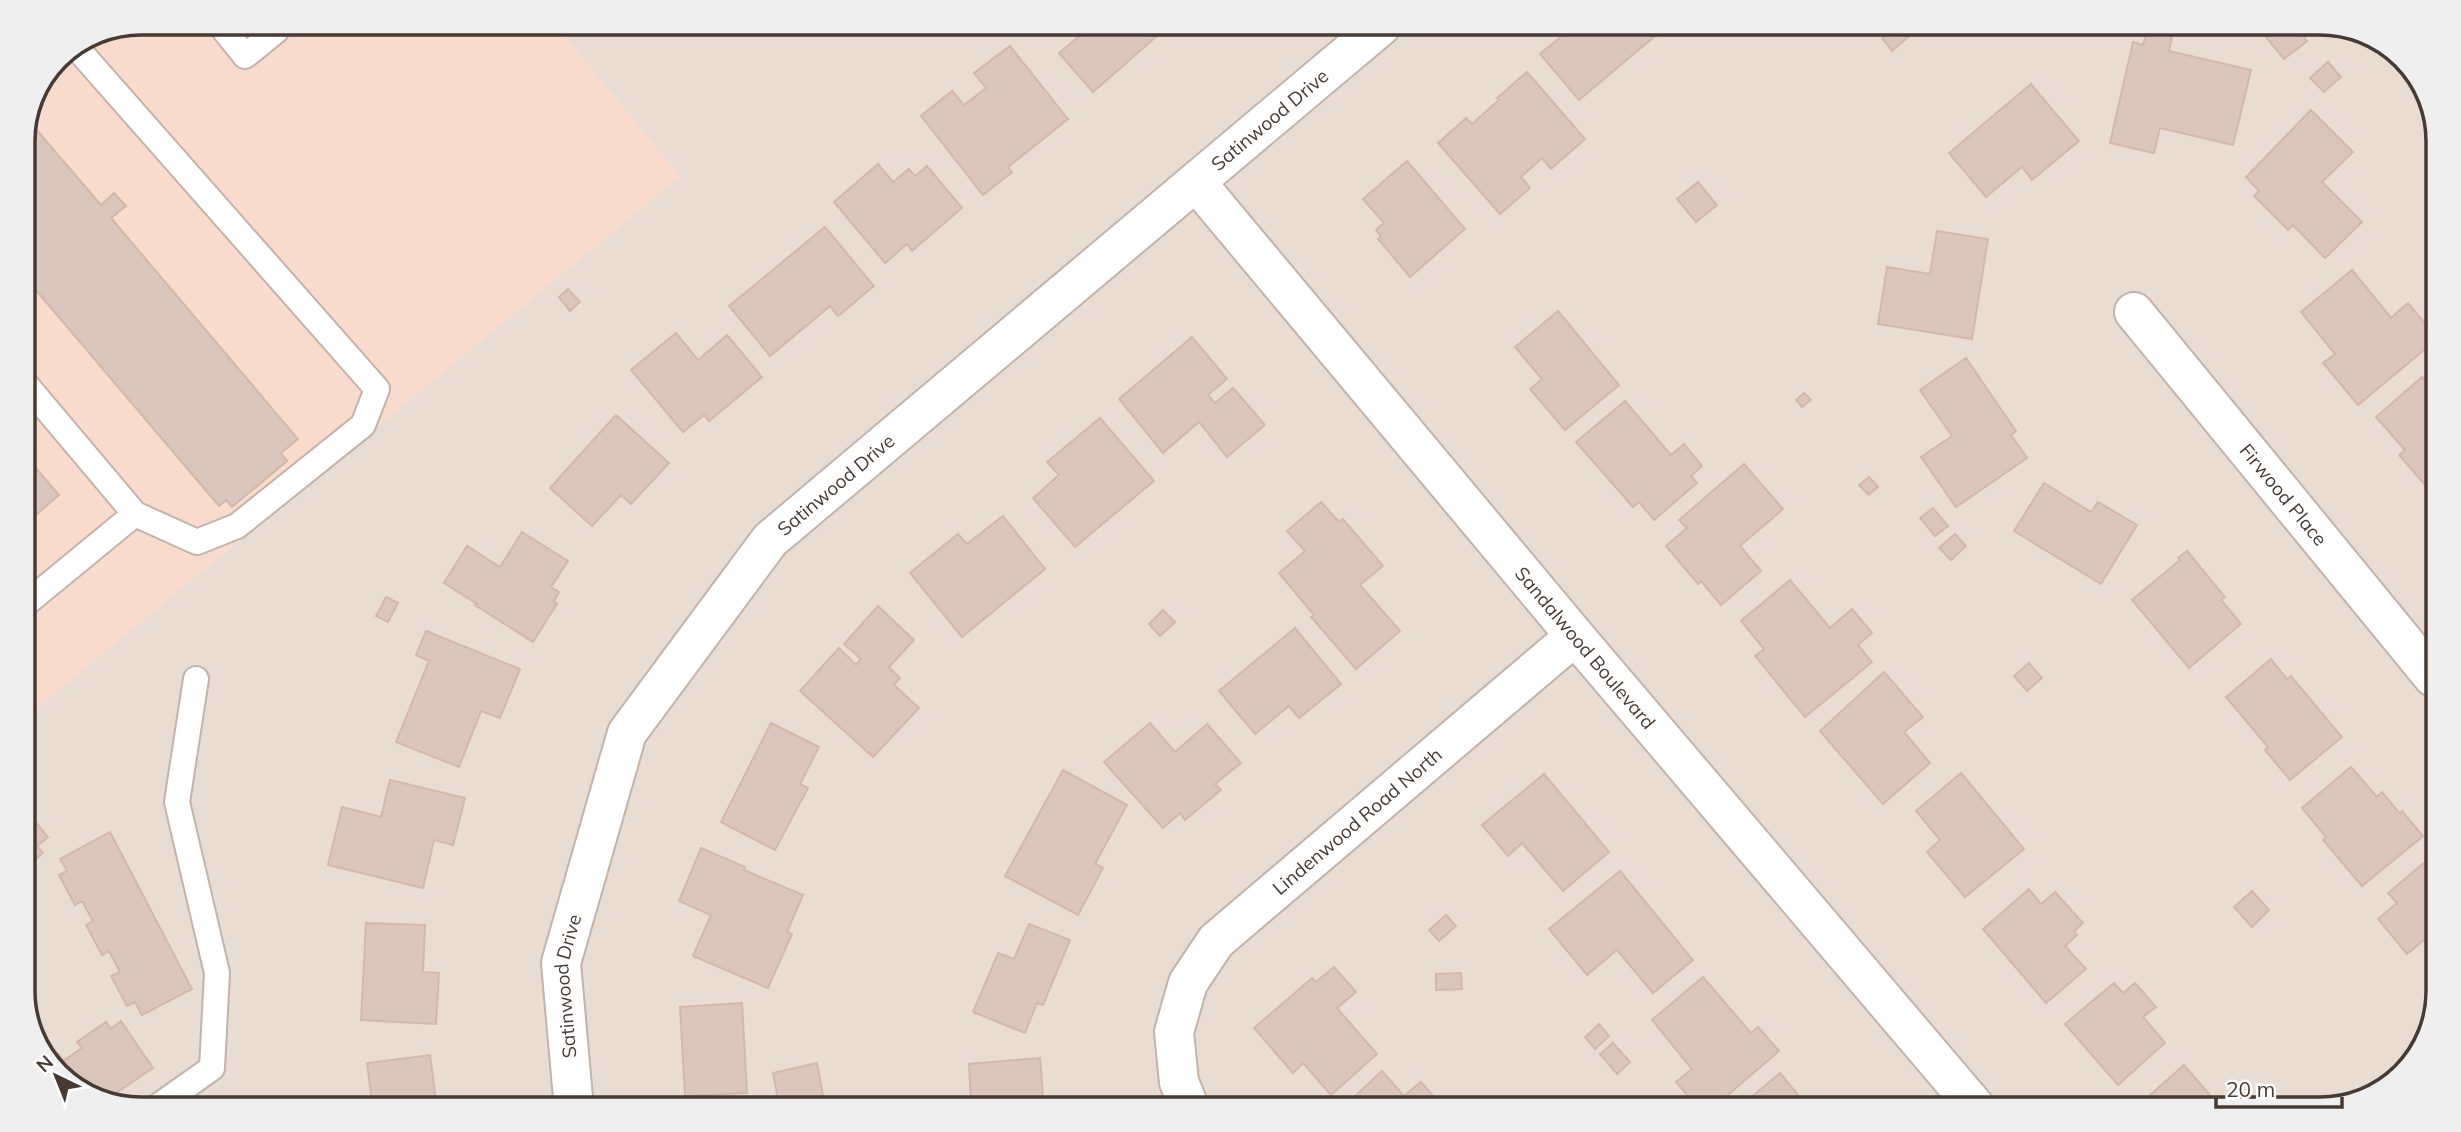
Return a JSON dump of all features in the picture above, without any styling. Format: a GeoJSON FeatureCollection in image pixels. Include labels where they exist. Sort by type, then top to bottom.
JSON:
{"type":"FeatureCollection","features":[{"type":"Feature","properties":{"kind":"street","name":"Satinwood Drive"},"geometry":{"type":"LineString","coordinates":[[573,1097],[561,963],[627,733],[770,540],[1370,35]]}},
{"type":"Feature","properties":{"kind":"street","name":"Sandalwood Boulevard"},"geometry":{"type":"LineString","coordinates":[[1196,182],[1575,636],[1967,1097]]}},
{"type":"Feature","properties":{"kind":"street","name":"Firwood Place"},"geometry":{"type":"LineString","coordinates":[[2134,312],[2426,668]]}},
{"type":"Feature","properties":{"kind":"street","name":"Lindenwood Road North"},"geometry":{"type":"LineString","coordinates":[[1186,1097],[1179,1082],[1174,1032],[1188,983],[1216,941],[1575,636]]}},
{"type":"Feature","properties":{"kind":"lane"},"geometry":{"type":"LineString","coordinates":[[228,35],[245,56],[271,35]]}},
{"type":"Feature","properties":{"kind":"lane"},"geometry":{"type":"LineString","coordinates":[[35,395],[135,514],[198,542],[237,526],[363,425],[377,389],[81,53]]}},
{"type":"Feature","properties":{"kind":"lane"},"geometry":{"type":"LineString","coordinates":[[35,596],[135,514]]}},
{"type":"Feature","properties":{"kind":"lane"},"geometry":{"type":"LineString","coordinates":[[171,1097],[212,1068],[217,973],[177,803],[196,680]]}},
{"type":"Feature","properties":{"kind":"shaded area"},"geometry":{"type":"Polygon","coordinates":[[[141,35],[563,35],[680,176],[35,709],[35,134],[46,94],[71,61],[101,43],[120,37],[141,35]]]}},
{"type":"Feature","properties":{"kind":"shaded area"},"geometry":{"type":"Polygon","coordinates":[[[563,35],[2320,35],[2341,37],[2360,43],[2384,57],[2395,66],[2412,88],[2424,120],[2426,991],[2424,1012],[2418,1031],[2400,1061],[2367,1086],[2341,1095],[120,1095],[91,1084],[91,1041],[48,1041],[37,1012],[35,709],[680,176],[563,35]]]}},
{"type":"Feature","properties":{"kind":"building"},"geometry":{"type":"Polygon","coordinates":[[[1081,35],[1157,36],[1093,92],[1059,53],[1081,35]]]}},
{"type":"Feature","properties":{"kind":"building"},"geometry":{"type":"Polygon","coordinates":[[[1563,35],[1656,35],[1579,100],[1540,54],[1563,35]]]}},
{"type":"Feature","properties":{"kind":"building"},"geometry":{"type":"Polygon","coordinates":[[[1885,35],[1911,35],[1892,51],[1882,38],[1885,35]]]}},
{"type":"Feature","properties":{"kind":"building"},"geometry":{"type":"Polygon","coordinates":[[[2146,35],[2172,35],[2169,51],[2251,70],[2233,145],[2160,128],[2154,153],[2110,143],[2133,42],[2143,45],[2146,35]]]}},
{"type":"Feature","properties":{"kind":"building"},"geometry":{"type":"Polygon","coordinates":[[[2302,35],[2307,41],[2284,59],[2265,36],[2302,35]]]}},
{"type":"Feature","properties":{"kind":"building"},"geometry":{"type":"Polygon","coordinates":[[[1010,46],[1068,119],[1008,167],[1012,172],[983,195],[921,116],[952,91],[964,105],[986,88],[974,73],[1010,46]]]}},
{"type":"Feature","properties":{"kind":"building"},"geometry":{"type":"Polygon","coordinates":[[[2328,62],[2341,77],[2324,92],[2310,78],[2328,62]]]}},
{"type":"Feature","properties":{"kind":"building"},"geometry":{"type":"Polygon","coordinates":[[[1527,72],[1585,139],[1551,169],[1542,158],[1521,177],[1530,188],[1500,214],[1438,143],[1466,118],[1472,124],[1527,72]]]}},
{"type":"Feature","properties":{"kind":"building"},"geometry":{"type":"Polygon","coordinates":[[[2031,84],[2079,141],[2032,180],[2022,167],[1986,197],[1949,153],[2031,84]]]}},
{"type":"Feature","properties":{"kind":"building"},"geometry":{"type":"Polygon","coordinates":[[[2311,110],[2353,152],[2322,182],[2362,222],[2325,258],[2293,225],[2288,230],[2254,196],[2259,191],[2246,177],[2311,110]]]}},
{"type":"Feature","properties":{"kind":"building"},"geometry":{"type":"Polygon","coordinates":[[[36,129],[101,205],[114,193],[126,206],[111,218],[298,439],[281,453],[287,461],[232,507],[226,500],[219,506],[35,289],[36,129]]]}},
{"type":"Feature","properties":{"kind":"building"},"geometry":{"type":"Polygon","coordinates":[[[1407,161],[1465,229],[1410,277],[1378,239],[1381,237],[1376,230],[1384,223],[1363,199],[1407,161]]]}},
{"type":"Feature","properties":{"kind":"building"},"geometry":{"type":"Polygon","coordinates":[[[878,164],[893,182],[909,169],[915,176],[927,166],[962,208],[912,251],[907,244],[885,263],[834,202],[878,164]]]}},
{"type":"Feature","properties":{"kind":"building"},"geometry":{"type":"Polygon","coordinates":[[[1698,182],[1717,205],[1696,222],[1677,199],[1698,182]]]}},
{"type":"Feature","properties":{"kind":"building"},"geometry":{"type":"Polygon","coordinates":[[[825,227],[874,286],[838,316],[830,306],[770,356],[729,306],[825,227]]]}},
{"type":"Feature","properties":{"kind":"building"},"geometry":{"type":"Polygon","coordinates":[[[1937,231],[1988,239],[1972,339],[1878,324],[1887,267],[1930,274],[1937,231]]]}},
{"type":"Feature","properties":{"kind":"building"},"geometry":{"type":"Polygon","coordinates":[[[2352,270],[2391,318],[2408,303],[2426,324],[2426,348],[2358,405],[2323,363],[2335,354],[2301,312],[2352,270]]]}},
{"type":"Feature","properties":{"kind":"building"},"geometry":{"type":"Polygon","coordinates":[[[568,289],[580,302],[570,311],[559,297],[568,289]]]}},
{"type":"Feature","properties":{"kind":"building"},"geometry":{"type":"Polygon","coordinates":[[[1558,311],[1619,385],[1565,430],[1530,389],[1542,379],[1515,347],[1558,311]]]}},
{"type":"Feature","properties":{"kind":"building"},"geometry":{"type":"Polygon","coordinates":[[[676,333],[698,360],[727,335],[762,377],[709,421],[704,415],[683,432],[631,370],[676,333]]]}},
{"type":"Feature","properties":{"kind":"building"},"geometry":{"type":"Polygon","coordinates":[[[1192,337],[1227,379],[1208,395],[1215,403],[1233,388],[1265,425],[1227,457],[1199,422],[1163,453],[1119,399],[1192,337]]]}},
{"type":"Feature","properties":{"kind":"building"},"geometry":{"type":"Polygon","coordinates":[[[1966,358],[2016,431],[2011,435],[2027,458],[1956,507],[1921,457],[1952,436],[1920,390],[1966,358]]]}},
{"type":"Feature","properties":{"kind":"building"},"geometry":{"type":"Polygon","coordinates":[[[2422,377],[2426,382],[2426,486],[2399,455],[2405,450],[2376,417],[2422,377]]]}},
{"type":"Feature","properties":{"kind":"building"},"geometry":{"type":"Polygon","coordinates":[[[1804,393],[1811,400],[1802,407],[1796,400],[1804,393]]]}},
{"type":"Feature","properties":{"kind":"building"},"geometry":{"type":"Polygon","coordinates":[[[1625,401],[1671,455],[1684,444],[1702,466],[1691,476],[1697,483],[1654,520],[1639,502],[1633,507],[1576,442],[1625,401]]]}},
{"type":"Feature","properties":{"kind":"building"},"geometry":{"type":"Polygon","coordinates":[[[616,415],[669,463],[631,504],[621,495],[592,526],[550,488],[616,415]]]}},
{"type":"Feature","properties":{"kind":"building"},"geometry":{"type":"Polygon","coordinates":[[[1100,418],[1154,481],[1075,547],[1033,498],[1059,475],[1047,462],[1100,418]]]}},
{"type":"Feature","properties":{"kind":"building"},"geometry":{"type":"Polygon","coordinates":[[[1744,464],[1783,509],[1740,546],[1761,571],[1721,605],[1701,581],[1698,584],[1666,546],[1687,528],[1679,520],[1744,464]]]}},
{"type":"Feature","properties":{"kind":"building"},"geometry":{"type":"Polygon","coordinates":[[[35,467],[59,495],[35,516],[35,467]]]}},
{"type":"Feature","properties":{"kind":"building"},"geometry":{"type":"Polygon","coordinates":[[[1869,477],[1878,487],[1869,495],[1859,485],[1869,477]]]}},
{"type":"Feature","properties":{"kind":"building"},"geometry":{"type":"Polygon","coordinates":[[[2044,483],[2091,512],[2098,502],[2137,525],[2101,584],[2014,531],[2044,483]]]}},
{"type":"Feature","properties":{"kind":"building"},"geometry":{"type":"Polygon","coordinates":[[[1321,502],[1339,522],[1343,519],[1383,566],[1360,585],[1400,631],[1356,669],[1311,617],[1314,615],[1279,573],[1305,551],[1287,531],[1321,502]]]}},
{"type":"Feature","properties":{"kind":"building"},"geometry":{"type":"Polygon","coordinates":[[[1933,508],[1948,526],[1935,536],[1920,518],[1933,508]]]}},
{"type":"Feature","properties":{"kind":"building"},"geometry":{"type":"Polygon","coordinates":[[[1003,516],[1045,569],[962,637],[910,573],[958,534],[967,544],[1003,516]]]}},
{"type":"Feature","properties":{"kind":"building"},"geometry":{"type":"Polygon","coordinates":[[[522,532],[568,561],[551,587],[559,592],[554,601],[557,604],[533,642],[444,583],[467,546],[500,567],[522,532]]]}},
{"type":"Feature","properties":{"kind":"building"},"geometry":{"type":"Polygon","coordinates":[[[1955,534],[1966,546],[1951,560],[1939,548],[1955,534]]]}},
{"type":"Feature","properties":{"kind":"building"},"geometry":{"type":"Polygon","coordinates":[[[2187,551],[2225,597],[2221,600],[2241,624],[2189,668],[2132,600],[2187,551]]]}},
{"type":"Feature","properties":{"kind":"building"},"geometry":{"type":"Polygon","coordinates":[[[1790,580],[1830,628],[1852,609],[1872,633],[1858,645],[1872,662],[1805,717],[1755,656],[1764,649],[1741,621],[1790,580]]]}},
{"type":"Feature","properties":{"kind":"building"},"geometry":{"type":"Polygon","coordinates":[[[386,597],[398,603],[388,622],[376,616],[386,597]]]}},
{"type":"Feature","properties":{"kind":"building"},"geometry":{"type":"Polygon","coordinates":[[[878,606],[914,640],[889,667],[900,678],[894,685],[919,708],[873,757],[800,691],[839,648],[856,665],[861,659],[844,644],[878,606]]]}},
{"type":"Feature","properties":{"kind":"building"},"geometry":{"type":"Polygon","coordinates":[[[1163,610],[1175,622],[1160,636],[1149,624],[1163,610]]]}},
{"type":"Feature","properties":{"kind":"building"},"geometry":{"type":"Polygon","coordinates":[[[1295,628],[1341,684],[1299,718],[1289,706],[1255,734],[1219,691],[1295,628]]]}},
{"type":"Feature","properties":{"kind":"building"},"geometry":{"type":"Polygon","coordinates":[[[426,631],[520,669],[500,718],[481,711],[459,767],[396,742],[429,661],[416,655],[426,631]]]}},
{"type":"Feature","properties":{"kind":"building"},"geometry":{"type":"Polygon","coordinates":[[[2271,659],[2287,679],[2291,676],[2342,737],[2290,780],[2265,750],[2268,747],[2226,697],[2271,659]]]}},
{"type":"Feature","properties":{"kind":"building"},"geometry":{"type":"Polygon","coordinates":[[[2029,663],[2042,678],[2027,691],[2014,676],[2029,663]]]}},
{"type":"Feature","properties":{"kind":"building"},"geometry":{"type":"Polygon","coordinates":[[[1884,672],[1923,717],[1904,732],[1930,763],[1883,804],[1820,731],[1884,672]]]}},
{"type":"Feature","properties":{"kind":"building"},"geometry":{"type":"Polygon","coordinates":[[[771,723],[819,747],[800,784],[808,788],[775,850],[721,822],[771,723]]]}},
{"type":"Feature","properties":{"kind":"building"},"geometry":{"type":"Polygon","coordinates":[[[1150,723],[1175,752],[1207,724],[1241,763],[1215,784],[1221,790],[1185,820],[1180,813],[1163,828],[1104,762],[1150,723]]]}},
{"type":"Feature","properties":{"kind":"building"},"geometry":{"type":"Polygon","coordinates":[[[2351,767],[2377,797],[2382,792],[2423,836],[2362,886],[2323,840],[2326,837],[2302,808],[2351,767]]]}},
{"type":"Feature","properties":{"kind":"building"},"geometry":{"type":"Polygon","coordinates":[[[1063,770],[1127,805],[1095,864],[1103,868],[1078,915],[1005,876],[1063,770]]]}},
{"type":"Feature","properties":{"kind":"building"},"geometry":{"type":"Polygon","coordinates":[[[1961,773],[2024,849],[1965,897],[1927,852],[1940,840],[1916,811],[1961,773]]]}},
{"type":"Feature","properties":{"kind":"building"},"geometry":{"type":"Polygon","coordinates":[[[1544,774],[1609,852],[1563,891],[1522,843],[1508,856],[1482,825],[1544,774]]]}},
{"type":"Feature","properties":{"kind":"building"},"geometry":{"type":"Polygon","coordinates":[[[390,780],[465,798],[453,845],[434,840],[423,888],[328,865],[342,807],[381,817],[390,780]]]}},
{"type":"Feature","properties":{"kind":"building"},"geometry":{"type":"Polygon","coordinates":[[[35,821],[48,837],[37,846],[43,853],[35,860],[35,821]]]}},
{"type":"Feature","properties":{"kind":"building"},"geometry":{"type":"Polygon","coordinates":[[[110,832],[192,989],[142,1015],[135,1002],[127,1006],[111,976],[120,972],[109,951],[102,955],[86,925],[93,921],[82,901],[75,905],[59,875],[67,871],[60,859],[110,832]]]}},
{"type":"Feature","properties":{"kind":"building"},"geometry":{"type":"Polygon","coordinates":[[[701,848],[803,895],[787,932],[792,934],[768,988],[693,956],[711,915],[679,901],[701,848]]]}},
{"type":"Feature","properties":{"kind":"building"},"geometry":{"type":"Polygon","coordinates":[[[2426,861],[2426,940],[2407,954],[2378,919],[2397,903],[2388,893],[2426,861]]]}},
{"type":"Feature","properties":{"kind":"building"},"geometry":{"type":"Polygon","coordinates":[[[1620,871],[1693,960],[1653,993],[1617,950],[1587,975],[1549,929],[1620,871]]]}},
{"type":"Feature","properties":{"kind":"building"},"geometry":{"type":"Polygon","coordinates":[[[2029,889],[2041,904],[2055,892],[2083,923],[2074,931],[2077,935],[2065,946],[2086,969],[2046,1003],[1983,929],[2029,889]]]}},
{"type":"Feature","properties":{"kind":"building"},"geometry":{"type":"Polygon","coordinates":[[[2252,891],[2269,910],[2252,927],[2234,907],[2252,891]]]}},
{"type":"Feature","properties":{"kind":"building"},"geometry":{"type":"Polygon","coordinates":[[[1446,915],[1456,926],[1439,941],[1429,930],[1446,915]]]}},
{"type":"Feature","properties":{"kind":"building"},"geometry":{"type":"Polygon","coordinates":[[[366,923],[425,925],[423,972],[439,973],[436,1024],[361,1020],[366,923]]]}},
{"type":"Feature","properties":{"kind":"building"},"geometry":{"type":"Polygon","coordinates":[[[1029,924],[1070,940],[1043,1005],[1037,1003],[1025,1033],[973,1012],[998,953],[1014,959],[1029,924]]]}},
{"type":"Feature","properties":{"kind":"building"},"geometry":{"type":"Polygon","coordinates":[[[1334,967],[1356,992],[1337,1008],[1377,1054],[1331,1095],[1303,1063],[1293,1073],[1254,1028],[1312,978],[1316,982],[1334,967]]]}},
{"type":"Feature","properties":{"kind":"building"},"geometry":{"type":"Polygon","coordinates":[[[1461,973],[1462,989],[1436,990],[1436,974],[1461,973]]]}},
{"type":"Feature","properties":{"kind":"building"},"geometry":{"type":"Polygon","coordinates":[[[1703,977],[1751,1033],[1758,1027],[1779,1051],[1726,1097],[1689,1097],[1676,1082],[1692,1069],[1652,1020],[1703,977]]]}},
{"type":"Feature","properties":{"kind":"building"},"geometry":{"type":"Polygon","coordinates":[[[2114,983],[2123,993],[2135,983],[2156,1007],[2143,1017],[2165,1043],[2118,1085],[2065,1024],[2114,983]]]}},
{"type":"Feature","properties":{"kind":"building"},"geometry":{"type":"Polygon","coordinates":[[[742,1003],[747,1093],[685,1096],[680,1007],[742,1003]]]}},
{"type":"Feature","properties":{"kind":"building"},"geometry":{"type":"Polygon","coordinates":[[[121,1021],[153,1068],[115,1094],[91,1084],[91,1041],[78,1041],[106,1022],[111,1029],[121,1021]]]}},
{"type":"Feature","properties":{"kind":"building"},"geometry":{"type":"Polygon","coordinates":[[[1599,1024],[1609,1036],[1595,1049],[1585,1037],[1599,1024]]]}},
{"type":"Feature","properties":{"kind":"building"},"geometry":{"type":"Polygon","coordinates":[[[1613,1043],[1630,1062],[1617,1074],[1600,1054],[1613,1043]]]}},
{"type":"Feature","properties":{"kind":"building"},"geometry":{"type":"Polygon","coordinates":[[[430,1055],[435,1097],[371,1097],[367,1063],[430,1055]]]}},
{"type":"Feature","properties":{"kind":"building"},"geometry":{"type":"Polygon","coordinates":[[[1040,1058],[1043,1097],[971,1097],[969,1064],[1040,1058]]]}},
{"type":"Feature","properties":{"kind":"building"},"geometry":{"type":"Polygon","coordinates":[[[817,1063],[823,1095],[778,1097],[773,1073],[817,1063]]]}},
{"type":"Feature","properties":{"kind":"building"},"geometry":{"type":"Polygon","coordinates":[[[2184,1065],[2212,1097],[2148,1097],[2184,1065]]]}},
{"type":"Feature","properties":{"kind":"building"},"geometry":{"type":"Polygon","coordinates":[[[1382,1071],[1404,1096],[1421,1082],[1434,1097],[1354,1097],[1382,1071]]]}},
{"type":"Feature","properties":{"kind":"building"},"geometry":{"type":"Polygon","coordinates":[[[1780,1073],[1800,1097],[1751,1097],[1780,1073]]]}}]}
